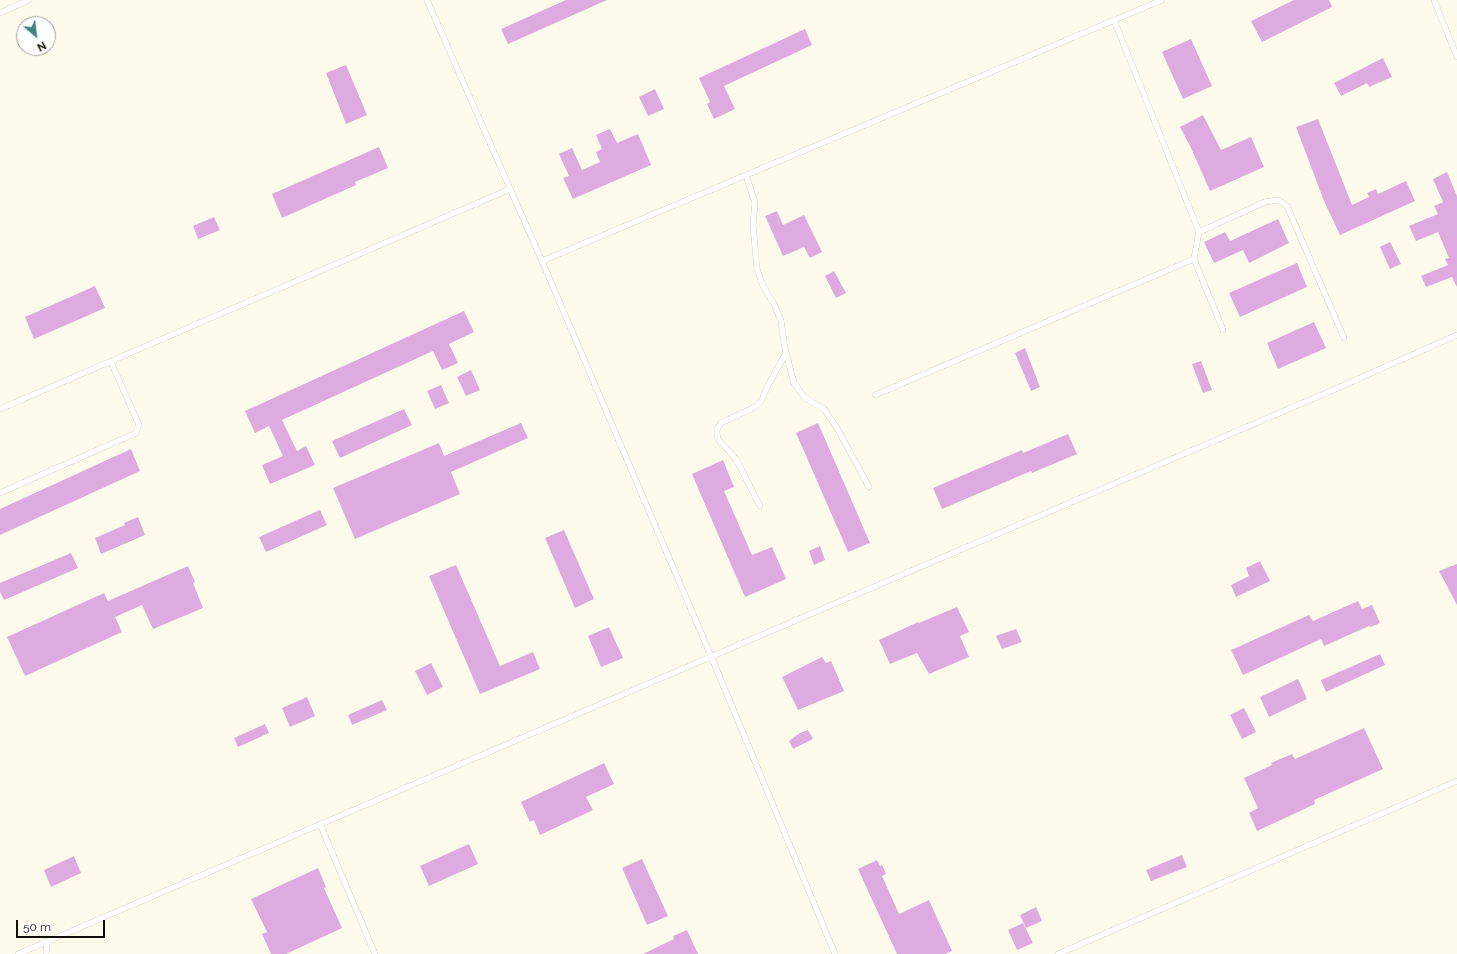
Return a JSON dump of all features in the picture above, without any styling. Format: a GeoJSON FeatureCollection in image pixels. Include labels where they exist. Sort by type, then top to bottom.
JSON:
{"type":"FeatureCollection","features":[{"type":"Feature","properties":{"kind":"lane"},"geometry":{"type":"LineString","coordinates":[[0,12],[29,0]]}},
{"type":"Feature","properties":{"kind":"lane"},"geometry":{"type":"LineString","coordinates":[[427,0],[542,261],[711,656],[835,954]]}},
{"type":"Feature","properties":{"kind":"lane"},"geometry":{"type":"LineString","coordinates":[[542,261],[1162,0]]}},
{"type":"Feature","properties":{"kind":"lane"},"geometry":{"type":"LineString","coordinates":[[1434,0],[1457,57]]}},
{"type":"Feature","properties":{"kind":"lane"},"geometry":{"type":"LineString","coordinates":[[1114,20],[1199,232],[1194,259],[1223,330]]}},
{"type":"Feature","properties":{"kind":"lane"},"geometry":{"type":"LineString","coordinates":[[746,175],[755,203],[753,226],[757,269],[763,286],[774,304],[781,321],[786,353],[794,383],[805,398],[824,410],[837,428],[869,487]]}},
{"type":"Feature","properties":{"kind":"lane"},"geometry":{"type":"LineString","coordinates":[[0,410],[510,189]]}},
{"type":"Feature","properties":{"kind":"lane"},"geometry":{"type":"LineString","coordinates":[[1199,232],[1265,202],[1278,200],[1287,206],[1344,338]]}},
{"type":"Feature","properties":{"kind":"lane"},"geometry":{"type":"LineString","coordinates":[[875,395],[1194,259]]}},
{"type":"Feature","properties":{"kind":"lane"},"geometry":{"type":"LineString","coordinates":[[18,954],[1457,335]]}},
{"type":"Feature","properties":{"kind":"lane"},"geometry":{"type":"LineString","coordinates":[[760,506],[736,460],[718,439],[717,429],[721,423],[755,407],[762,400],[768,385],[786,353]]}},
{"type":"Feature","properties":{"kind":"lane"},"geometry":{"type":"LineString","coordinates":[[0,492],[136,433],[139,425],[111,362]]}},
{"type":"Feature","properties":{"kind":"lane"},"geometry":{"type":"LineString","coordinates":[[1058,954],[1457,782]]}},
{"type":"Feature","properties":{"kind":"lane"},"geometry":{"type":"LineString","coordinates":[[320,824],[374,954]]}},
{"type":"Feature","properties":{"kind":"lane"},"geometry":{"type":"LineString","coordinates":[[46,954],[47,942]]}},
{"type":"Feature","properties":{"kind":"building"},"geometry":{"type":"Polygon","coordinates":[[[566,0],[607,0],[508,44],[501,29],[566,0]]]}},
{"type":"Feature","properties":{"kind":"building"},"geometry":{"type":"Polygon","coordinates":[[[1294,0],[1329,0],[1332,7],[1262,42],[1251,21],[1294,0]]]}},
{"type":"Feature","properties":{"kind":"building"},"geometry":{"type":"Polygon","coordinates":[[[805,29],[812,45],[724,86],[735,109],[714,119],[707,104],[710,102],[699,78],[805,29]]]}},
{"type":"Feature","properties":{"kind":"building"},"geometry":{"type":"Polygon","coordinates":[[[1191,39],[1212,86],[1183,99],[1162,52],[1191,39]]]}},
{"type":"Feature","properties":{"kind":"building"},"geometry":{"type":"Polygon","coordinates":[[[1383,58],[1392,77],[1369,87],[1367,83],[1341,96],[1334,83],[1383,58]]]}},
{"type":"Feature","properties":{"kind":"building"},"geometry":{"type":"Polygon","coordinates":[[[346,65],[367,115],[346,124],[326,73],[346,65]]]}},
{"type":"Feature","properties":{"kind":"building"},"geometry":{"type":"Polygon","coordinates":[[[655,89],[664,109],[648,116],[639,97],[655,89]]]}},
{"type":"Feature","properties":{"kind":"building"},"geometry":{"type":"Polygon","coordinates":[[[1203,115],[1221,150],[1251,137],[1264,167],[1210,191],[1180,127],[1203,115]]]}},
{"type":"Feature","properties":{"kind":"building"},"geometry":{"type":"Polygon","coordinates":[[[1318,119],[1352,205],[1369,197],[1367,193],[1376,189],[1378,194],[1406,181],[1415,201],[1340,235],[1324,201],[1296,127],[1318,119]]]}},
{"type":"Feature","properties":{"kind":"building"},"geometry":{"type":"Polygon","coordinates":[[[610,129],[617,143],[638,134],[651,165],[573,199],[563,178],[569,176],[559,154],[572,148],[582,170],[600,162],[596,152],[602,149],[596,135],[610,129]]]}},
{"type":"Feature","properties":{"kind":"building"},"geometry":{"type":"Polygon","coordinates":[[[379,147],[388,168],[355,182],[356,185],[282,218],[272,194],[379,147]]]}},
{"type":"Feature","properties":{"kind":"building"},"geometry":{"type":"Polygon","coordinates":[[[1447,172],[1457,196],[1457,287],[1452,277],[1426,287],[1421,276],[1448,265],[1445,259],[1449,258],[1438,232],[1416,241],[1409,226],[1438,214],[1434,206],[1443,202],[1433,179],[1447,172]]]}},
{"type":"Feature","properties":{"kind":"building"},"geometry":{"type":"Polygon","coordinates":[[[777,211],[783,225],[804,215],[822,252],[810,258],[804,247],[783,256],[765,216],[777,211]]]}},
{"type":"Feature","properties":{"kind":"building"},"geometry":{"type":"Polygon","coordinates":[[[214,217],[220,230],[198,239],[193,226],[214,217]]]}},
{"type":"Feature","properties":{"kind":"building"},"geometry":{"type":"Polygon","coordinates":[[[1278,219],[1289,243],[1249,263],[1243,250],[1214,263],[1204,242],[1225,232],[1230,241],[1278,219]]]}},
{"type":"Feature","properties":{"kind":"building"},"geometry":{"type":"Polygon","coordinates":[[[1390,242],[1401,264],[1390,269],[1380,247],[1390,242]]]}},
{"type":"Feature","properties":{"kind":"building"},"geometry":{"type":"Polygon","coordinates":[[[1297,263],[1307,287],[1240,317],[1229,293],[1297,263]]]}},
{"type":"Feature","properties":{"kind":"building"},"geometry":{"type":"Polygon","coordinates":[[[834,271],[846,293],[836,298],[825,276],[834,271]]]}},
{"type":"Feature","properties":{"kind":"building"},"geometry":{"type":"Polygon","coordinates":[[[95,286],[105,308],[34,339],[25,317],[95,286]]]}},
{"type":"Feature","properties":{"kind":"building"},"geometry":{"type":"Polygon","coordinates":[[[464,311],[474,332],[449,344],[458,363],[442,370],[433,351],[282,420],[297,451],[306,446],[315,465],[270,484],[262,465],[283,456],[269,426],[255,433],[245,411],[464,311]]]}},
{"type":"Feature","properties":{"kind":"building"},"geometry":{"type":"Polygon","coordinates":[[[1314,322],[1326,348],[1278,369],[1267,343],[1314,322]]]}},
{"type":"Feature","properties":{"kind":"building"},"geometry":{"type":"Polygon","coordinates":[[[1025,348],[1040,387],[1031,391],[1015,353],[1025,348]]]}},
{"type":"Feature","properties":{"kind":"building"},"geometry":{"type":"Polygon","coordinates":[[[1201,361],[1212,390],[1203,393],[1192,364],[1201,361]]]}},
{"type":"Feature","properties":{"kind":"building"},"geometry":{"type":"Polygon","coordinates":[[[471,370],[480,390],[466,396],[457,377],[471,370]]]}},
{"type":"Feature","properties":{"kind":"building"},"geometry":{"type":"Polygon","coordinates":[[[441,385],[449,403],[435,409],[427,391],[441,385]]]}},
{"type":"Feature","properties":{"kind":"building"},"geometry":{"type":"Polygon","coordinates":[[[404,409],[412,425],[340,458],[332,441],[404,409]]]}},
{"type":"Feature","properties":{"kind":"building"},"geometry":{"type":"Polygon","coordinates":[[[521,423],[528,438],[451,472],[460,494],[355,539],[333,488],[439,443],[444,456],[521,423]]]}},
{"type":"Feature","properties":{"kind":"building"},"geometry":{"type":"Polygon","coordinates":[[[818,423],[870,543],[848,552],[796,433],[818,423]]]}},
{"type":"Feature","properties":{"kind":"building"},"geometry":{"type":"Polygon","coordinates":[[[1068,434],[1077,454],[1032,473],[1031,471],[942,509],[933,488],[1022,450],[1023,453],[1068,434]]]}},
{"type":"Feature","properties":{"kind":"building"},"geometry":{"type":"Polygon","coordinates":[[[131,449],[140,471],[0,535],[0,509],[131,449]]]}},
{"type":"Feature","properties":{"kind":"building"},"geometry":{"type":"Polygon","coordinates":[[[723,460],[734,487],[724,491],[752,555],[772,547],[786,579],[745,597],[692,474],[723,460]]]}},
{"type":"Feature","properties":{"kind":"building"},"geometry":{"type":"Polygon","coordinates":[[[320,510],[327,525],[266,552],[259,537],[320,510]]]}},
{"type":"Feature","properties":{"kind":"building"},"geometry":{"type":"Polygon","coordinates":[[[138,517],[145,535],[101,554],[95,538],[125,525],[124,523],[138,517]]]}},
{"type":"Feature","properties":{"kind":"building"},"geometry":{"type":"Polygon","coordinates":[[[564,530],[594,599],[575,608],[545,538],[564,530]]]}},
{"type":"Feature","properties":{"kind":"building"},"geometry":{"type":"Polygon","coordinates":[[[820,546],[825,560],[814,565],[809,551],[820,546]]]}},
{"type":"Feature","properties":{"kind":"building"},"geometry":{"type":"Polygon","coordinates":[[[71,553],[78,568],[4,600],[0,592],[0,583],[71,553]]]}},
{"type":"Feature","properties":{"kind":"building"},"geometry":{"type":"Polygon","coordinates":[[[1260,561],[1270,581],[1236,597],[1231,585],[1249,576],[1246,568],[1260,561]]]}},
{"type":"Feature","properties":{"kind":"building"},"geometry":{"type":"Polygon","coordinates":[[[1457,564],[1457,605],[1439,571],[1457,564]]]}},
{"type":"Feature","properties":{"kind":"building"},"geometry":{"type":"Polygon","coordinates":[[[456,565],[500,666],[533,652],[540,669],[480,694],[429,576],[456,565]]]}},
{"type":"Feature","properties":{"kind":"building"},"geometry":{"type":"Polygon","coordinates":[[[188,566],[195,582],[193,583],[203,608],[153,629],[142,605],[115,617],[122,632],[25,676],[7,637],[104,593],[108,601],[188,566]]]}},
{"type":"Feature","properties":{"kind":"building"},"geometry":{"type":"Polygon","coordinates":[[[1358,601],[1362,609],[1372,605],[1380,623],[1370,627],[1369,626],[1324,646],[1321,639],[1243,675],[1231,650],[1309,615],[1313,621],[1358,601]]]}},
{"type":"Feature","properties":{"kind":"building"},"geometry":{"type":"Polygon","coordinates":[[[957,607],[969,632],[960,636],[969,657],[929,674],[917,653],[890,664],[879,640],[918,622],[919,623],[957,607]]]}},
{"type":"Feature","properties":{"kind":"building"},"geometry":{"type":"Polygon","coordinates":[[[609,627],[623,658],[601,667],[588,636],[609,627]]]}},
{"type":"Feature","properties":{"kind":"building"},"geometry":{"type":"Polygon","coordinates":[[[1016,629],[1022,642],[1002,649],[996,636],[1016,629]]]}},
{"type":"Feature","properties":{"kind":"building"},"geometry":{"type":"Polygon","coordinates":[[[1380,654],[1385,665],[1326,692],[1321,680],[1380,654]]]}},
{"type":"Feature","properties":{"kind":"building"},"geometry":{"type":"Polygon","coordinates":[[[822,657],[826,663],[831,661],[844,691],[798,710],[782,677],[822,657]]]}},
{"type":"Feature","properties":{"kind":"building"},"geometry":{"type":"Polygon","coordinates":[[[431,663],[443,687],[427,695],[415,671],[431,663]]]}},
{"type":"Feature","properties":{"kind":"building"},"geometry":{"type":"Polygon","coordinates":[[[1298,679],[1307,699],[1269,717],[1260,697],[1298,679]]]}},
{"type":"Feature","properties":{"kind":"building"},"geometry":{"type":"Polygon","coordinates":[[[307,697],[315,716],[290,727],[282,708],[307,697]]]}},
{"type":"Feature","properties":{"kind":"building"},"geometry":{"type":"Polygon","coordinates":[[[382,700],[387,710],[352,725],[348,715],[382,700]]]}},
{"type":"Feature","properties":{"kind":"building"},"geometry":{"type":"Polygon","coordinates":[[[1244,708],[1256,732],[1242,739],[1230,715],[1244,708]]]}},
{"type":"Feature","properties":{"kind":"building"},"geometry":{"type":"Polygon","coordinates":[[[265,724],[269,733],[238,747],[234,738],[265,724]]]}},
{"type":"Feature","properties":{"kind":"building"},"geometry":{"type":"Polygon","coordinates":[[[1364,728],[1383,769],[1314,800],[1315,804],[1257,831],[1249,813],[1258,808],[1244,778],[1272,765],[1271,763],[1292,754],[1295,759],[1364,728]]]}},
{"type":"Feature","properties":{"kind":"building"},"geometry":{"type":"Polygon","coordinates":[[[808,730],[813,739],[793,749],[789,741],[800,733],[808,730]]]}},
{"type":"Feature","properties":{"kind":"building"},"geometry":{"type":"Polygon","coordinates":[[[604,763],[614,784],[586,797],[593,810],[540,835],[534,820],[530,822],[521,802],[604,763]]]}},
{"type":"Feature","properties":{"kind":"building"},"geometry":{"type":"Polygon","coordinates":[[[469,844],[478,864],[429,886],[420,866],[469,844]]]}},
{"type":"Feature","properties":{"kind":"building"},"geometry":{"type":"Polygon","coordinates":[[[1182,855],[1187,867],[1151,881],[1146,870],[1182,855]]]}},
{"type":"Feature","properties":{"kind":"building"},"geometry":{"type":"Polygon","coordinates":[[[74,856],[81,873],[51,887],[44,870],[74,856]]]}},
{"type":"Feature","properties":{"kind":"building"},"geometry":{"type":"Polygon","coordinates":[[[642,859],[668,916],[647,925],[622,868],[642,859]]]}},
{"type":"Feature","properties":{"kind":"building"},"geometry":{"type":"Polygon","coordinates":[[[877,860],[880,866],[882,865],[886,874],[882,876],[899,914],[929,900],[952,951],[945,954],[897,954],[858,869],[877,860]]]}},
{"type":"Feature","properties":{"kind":"building"},"geometry":{"type":"Polygon","coordinates":[[[318,868],[326,887],[324,888],[342,928],[286,954],[271,954],[262,934],[267,932],[251,899],[318,868]]]}},
{"type":"Feature","properties":{"kind":"building"},"geometry":{"type":"Polygon","coordinates":[[[1036,907],[1042,921],[1026,928],[1020,915],[1036,907]]]}},
{"type":"Feature","properties":{"kind":"building"},"geometry":{"type":"Polygon","coordinates":[[[1023,923],[1033,943],[1017,950],[1008,930],[1023,923]]]}},
{"type":"Feature","properties":{"kind":"building"},"geometry":{"type":"Polygon","coordinates":[[[687,930],[698,954],[643,954],[674,939],[673,936],[687,930]]]}}]}
